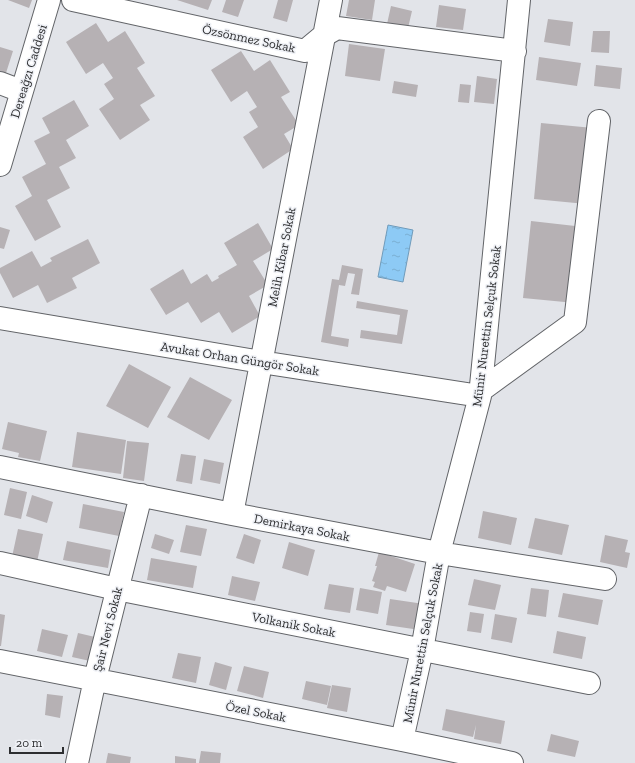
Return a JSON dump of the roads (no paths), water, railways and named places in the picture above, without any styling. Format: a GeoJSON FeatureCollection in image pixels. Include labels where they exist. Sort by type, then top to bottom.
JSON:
{"type":"FeatureCollection","features":[{"type":"Feature","properties":{"kind":"street","name":"Dereağzı Caddesi"},"geometry":{"type":"LineString","coordinates":[[0,165],[49,0]]}},
{"type":"Feature","properties":{"kind":"street","name":"Özsönmez Sokak"},"geometry":{"type":"LineString","coordinates":[[73,0],[305,51],[323,36],[337,28],[515,51]]}},
{"type":"Feature","properties":{"kind":"street","name":"Melih Kibar Sokak"},"geometry":{"type":"LineString","coordinates":[[232,514],[331,0]]}},
{"type":"Feature","properties":{"kind":"street","name":"Münir Nurettin Selçuk Sokak"},"geometry":{"type":"LineString","coordinates":[[402,740],[422,650],[439,553],[480,393],[519,0]]}},
{"type":"Feature","properties":{"kind":"street"},"geometry":{"type":"LineString","coordinates":[[0,83],[21,91]]}},
{"type":"Feature","properties":{"kind":"street"},"geometry":{"type":"LineString","coordinates":[[480,393],[575,322],[599,121]]}},
{"type":"Feature","properties":{"kind":"street","name":"Avukat Orhan Güngör Sokak"},"geometry":{"type":"LineString","coordinates":[[0,318],[261,362],[480,393]]}},
{"type":"Feature","properties":{"kind":"street","name":"Demirkaya Sokak"},"geometry":{"type":"LineString","coordinates":[[0,467],[232,514],[439,553],[605,579]]}},
{"type":"Feature","properties":{"kind":"street","name":"Şair Nevi Sokak"},"geometry":{"type":"LineString","coordinates":[[77,763],[95,679],[141,495]]}},
{"type":"Feature","properties":{"kind":"street","name":"Volkanik Sokak"},"geometry":{"type":"LineString","coordinates":[[0,563],[117,589],[589,683]]}},
{"type":"Feature","properties":{"kind":"street","name":"Özel Sokak"},"geometry":{"type":"LineString","coordinates":[[0,661],[512,763]]}},
{"type":"Feature","properties":{"kind":"water"},"geometry":{"type":"Polygon","coordinates":[[[388,225],[413,230],[403,282],[378,277],[388,225]]]}}]}
